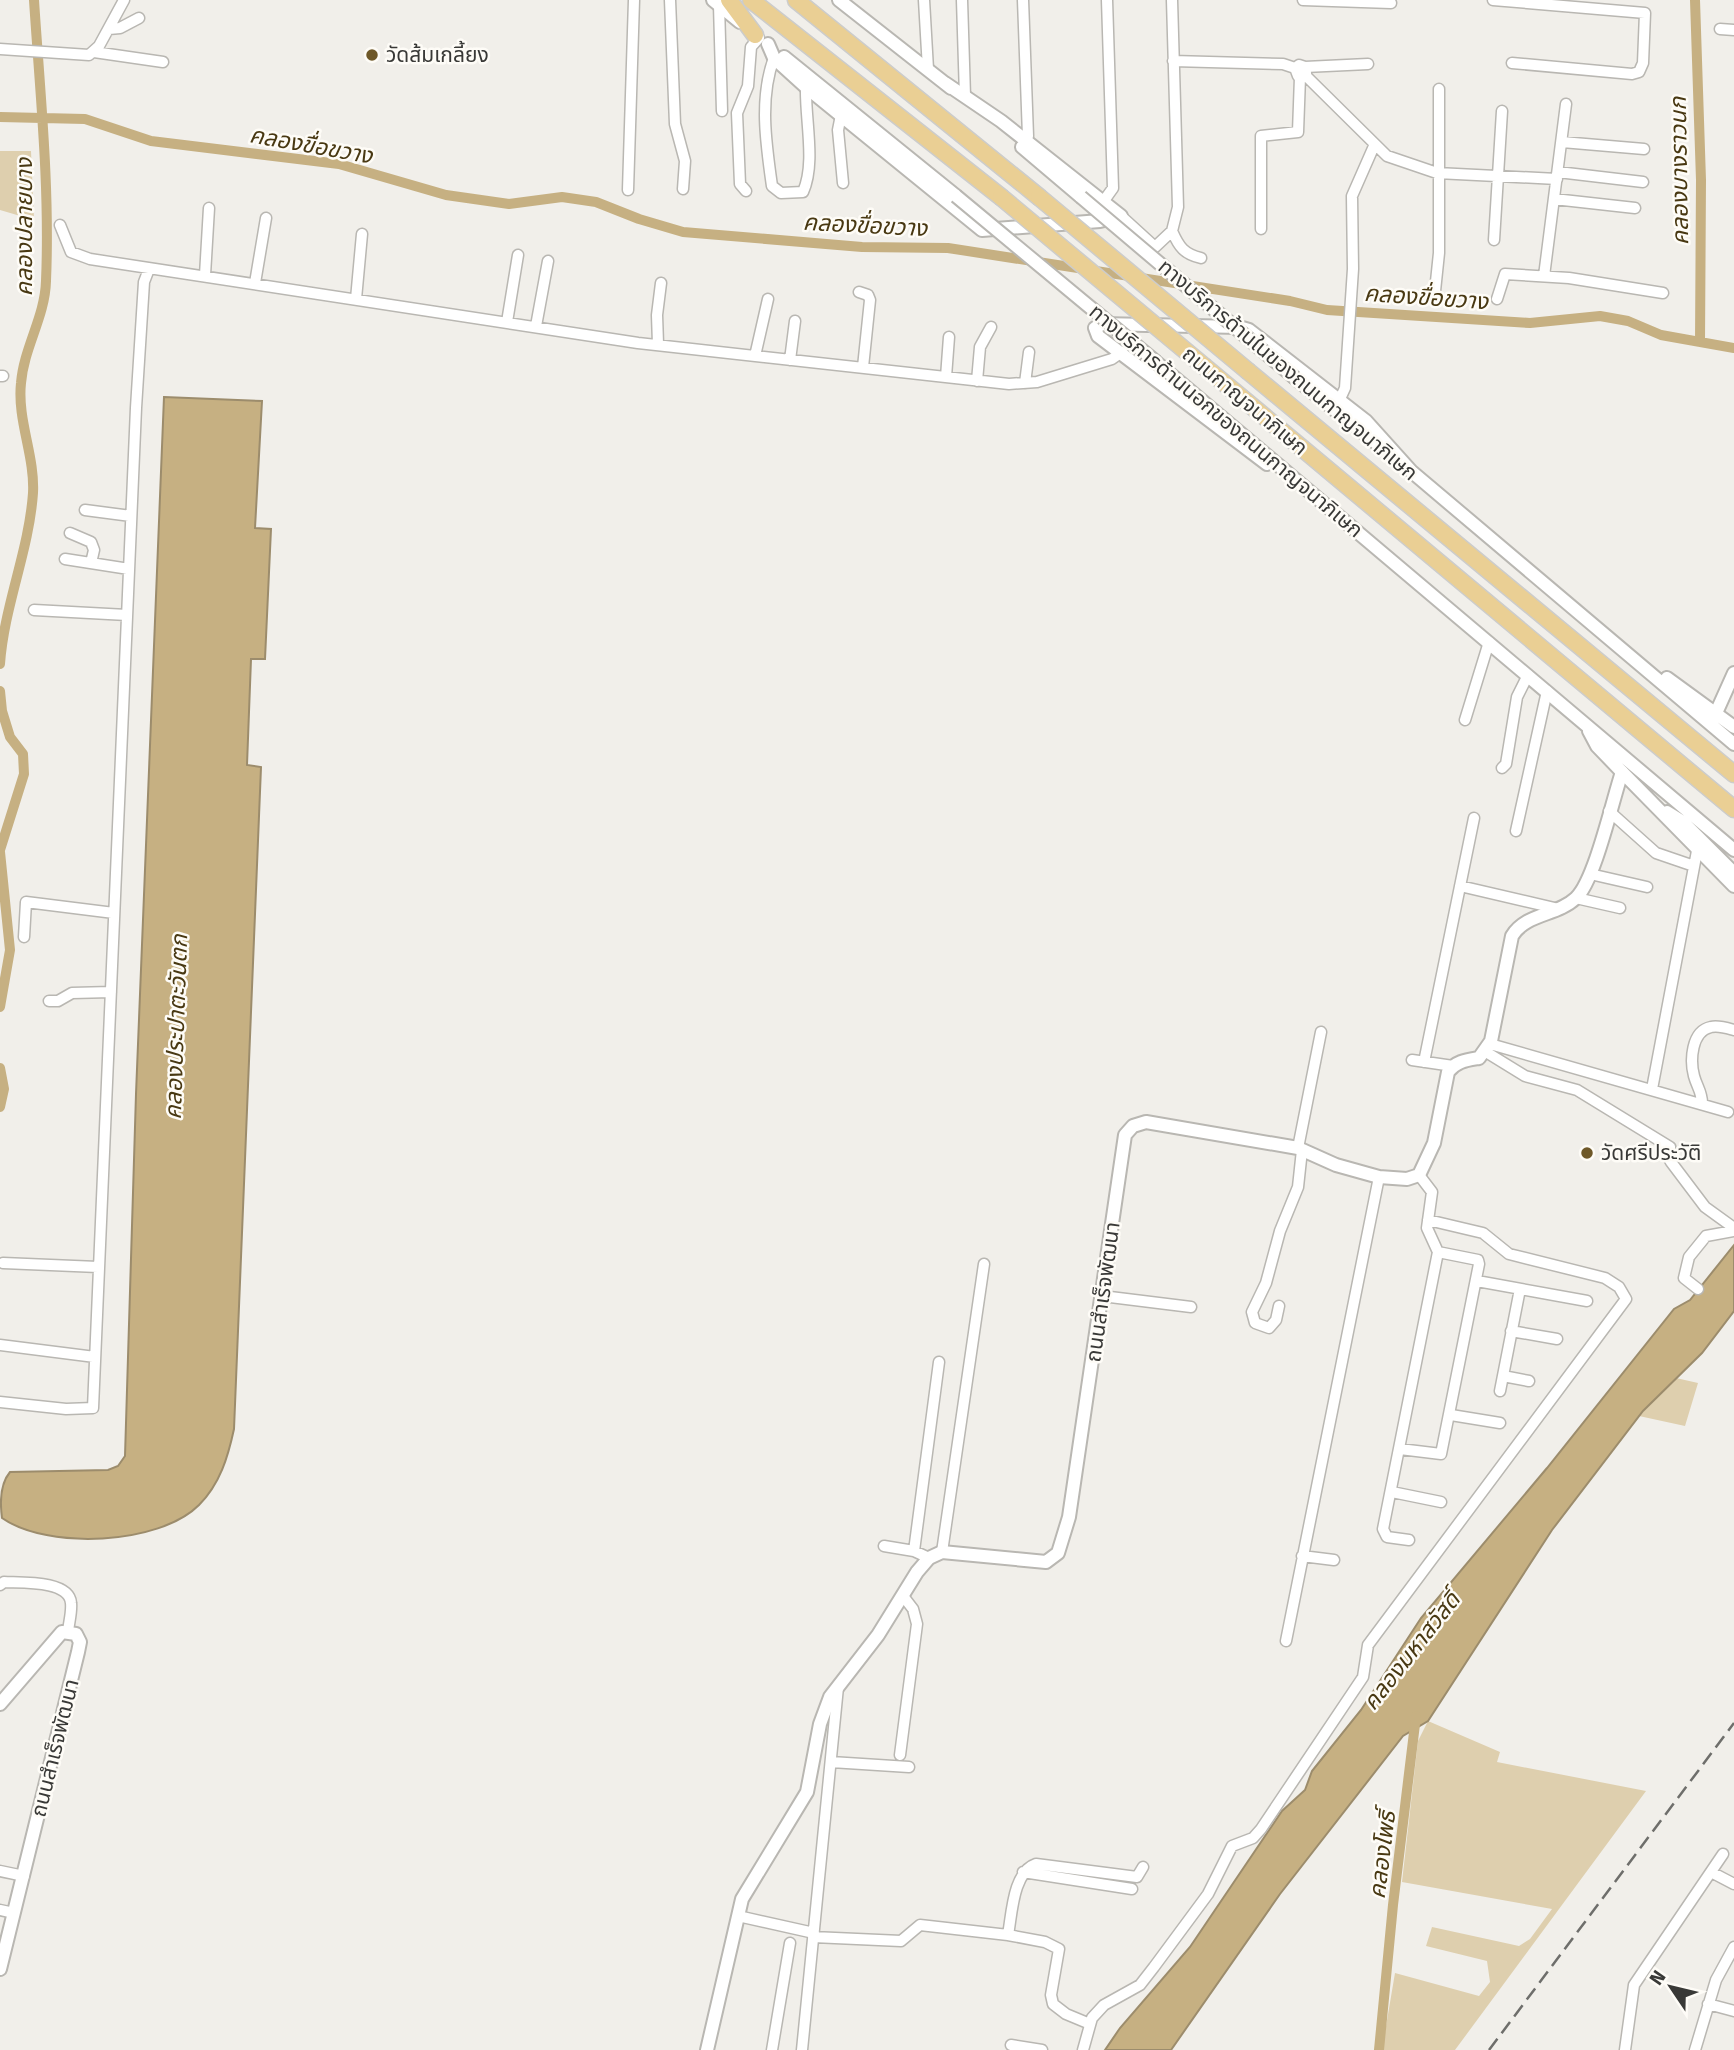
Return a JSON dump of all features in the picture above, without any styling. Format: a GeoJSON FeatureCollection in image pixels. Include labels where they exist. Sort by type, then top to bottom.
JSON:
{"type":"FeatureCollection","features":[{"type":"Feature","properties":{"kind":"highway","name":"ถนนกาญจนาภิเษก"},"geometry":{"type":"LineString","coordinates":[[751,0],[1001,197],[1734,809]]}},
{"type":"Feature","properties":{"kind":"highway","name":"ถนนกาญจนาภิเษก"},"geometry":{"type":"LineString","coordinates":[[796,0],[1039,197],[1734,774]]}},
{"type":"Feature","properties":{"kind":"highway"},"geometry":{"type":"LineString","coordinates":[[720,2],[761,39]]}},
{"type":"Feature","properties":{"kind":"main road","name":"ทางบริการด้านในของถนนกาญจนาภิเษก"},"geometry":{"type":"LineString","coordinates":[[839,0],[945,83],[1734,744]]}},
{"type":"Feature","properties":{"kind":"main road"},"geometry":{"type":"LineString","coordinates":[[761,39],[774,58],[806,87],[982,230],[1100,221],[1121,216]]}},
{"type":"Feature","properties":{"kind":"main road","name":"ทางบริการด้านนอกของถนนกาญจนาภิเษก"},"geometry":{"type":"LineString","coordinates":[[761,39],[1156,362],[1734,850]]}},
{"type":"Feature","properties":{"kind":"main road"},"geometry":{"type":"LineString","coordinates":[[945,83],[1026,141],[1121,216]]}},
{"type":"Feature","properties":{"kind":"main road"},"geometry":{"type":"LineString","coordinates":[[1317,497],[1239,446],[1096,333],[1098,325],[1239,327],[1249,330],[1366,421],[1411,471]]}},
{"type":"Feature","properties":{"kind":"main road"},"geometry":{"type":"LineString","coordinates":[[1639,663],[1677,684],[1733,727]]}},
{"type":"Feature","properties":{"kind":"main road"},"geometry":{"type":"LineString","coordinates":[[1716,713],[1734,673]]}},
{"type":"Feature","properties":{"kind":"main road"},"geometry":{"type":"LineString","coordinates":[[1584,722],[1597,746],[1697,852],[1734,886]]}},
{"type":"Feature","properties":{"kind":"main road"},"geometry":{"type":"LineString","coordinates":[[1419,1175],[1434,1143],[1444,1080],[1453,1066],[1479,1058],[1488,1048],[1512,936],[1518,926],[1559,909],[1576,898],[1590,874],[1622,772]]}},
{"type":"Feature","properties":{"kind":"main road"},"geometry":{"type":"LineString","coordinates":[[1652,802],[1683,822],[1734,873]]}},
{"type":"Feature","properties":{"kind":"main road","name":"ถนนสำเร็จพัฒนา"},"geometry":{"type":"LineString","coordinates":[[942,1552],[1046,1562],[1058,1553],[1069,1517],[1125,1135],[1133,1126],[1146,1122],[1300,1149],[1336,1165],[1380,1177],[1407,1179],[1419,1175]]}},
{"type":"Feature","properties":{"kind":"main road"},"geometry":{"type":"LineString","coordinates":[[707,2050],[742,1899],[807,1792],[820,1724],[830,1697],[878,1635],[929,1558],[942,1552]]}},
{"type":"Feature","properties":{"kind":"main road","name":"ถนนสำเร็จพัฒนา"},"geometry":{"type":"LineString","coordinates":[[0,1704],[62,1632],[76,1633],[80,1642],[24,1876],[4,1939],[0,1969]]}},
{"type":"Feature","properties":{"kind":"street"},"geometry":{"type":"LineString","coordinates":[[94,52],[124,0]]}},
{"type":"Feature","properties":{"kind":"street"},"geometry":{"type":"LineString","coordinates":[[628,190],[634,0]]}},
{"type":"Feature","properties":{"kind":"street"},"geometry":{"type":"LineString","coordinates":[[670,0],[675,124],[685,162],[683,189]]}},
{"type":"Feature","properties":{"kind":"street"},"geometry":{"type":"LineString","coordinates":[[924,0],[928,69]]}},
{"type":"Feature","properties":{"kind":"street"},"geometry":{"type":"LineString","coordinates":[[962,0],[965,96]]}},
{"type":"Feature","properties":{"kind":"street"},"geometry":{"type":"LineString","coordinates":[[1023,0],[1028,136],[1026,141]]}},
{"type":"Feature","properties":{"kind":"street"},"geometry":{"type":"LineString","coordinates":[[1103,202],[1113,188],[1107,0]]}},
{"type":"Feature","properties":{"kind":"street"},"geometry":{"type":"LineString","coordinates":[[1121,216],[1155,247],[1172,231],[1178,207],[1172,0]]}},
{"type":"Feature","properties":{"kind":"street"},"geometry":{"type":"LineString","coordinates":[[1303,0],[1391,4]]}},
{"type":"Feature","properties":{"kind":"street"},"geometry":{"type":"LineString","coordinates":[[1493,0],[1643,11],[1643,63],[1639,72],[1632,74],[1512,63]]}},
{"type":"Feature","properties":{"kind":"street"},"geometry":{"type":"LineString","coordinates":[[720,2],[722,111]]}},
{"type":"Feature","properties":{"kind":"street"},"geometry":{"type":"LineString","coordinates":[[109,29],[120,28],[139,18]]}},
{"type":"Feature","properties":{"kind":"street"},"geometry":{"type":"LineString","coordinates":[[1720,29],[1734,30]]}},
{"type":"Feature","properties":{"kind":"street"},"geometry":{"type":"LineString","coordinates":[[746,191],[740,184],[737,113],[748,86],[751,47],[761,39]]}},
{"type":"Feature","properties":{"kind":"street"},"geometry":{"type":"LineString","coordinates":[[0,49],[83,55],[94,52],[106,57],[163,62]]}},
{"type":"Feature","properties":{"kind":"street"},"geometry":{"type":"LineString","coordinates":[[774,58],[766,85],[766,115],[772,186],[781,193],[803,192],[811,171],[804,112],[806,87]]}},
{"type":"Feature","properties":{"kind":"street"},"geometry":{"type":"LineString","coordinates":[[1173,61],[1283,64],[1301,71],[1387,156],[1437,173],[1557,176],[1643,182]]}},
{"type":"Feature","properties":{"kind":"street"},"geometry":{"type":"LineString","coordinates":[[1301,71],[1367,64]]}},
{"type":"Feature","properties":{"kind":"street"},"geometry":{"type":"LineString","coordinates":[[1261,229],[1261,136],[1297,132],[1301,71]]}},
{"type":"Feature","properties":{"kind":"street"},"geometry":{"type":"LineString","coordinates":[[1435,291],[1439,253],[1438,89]]}},
{"type":"Feature","properties":{"kind":"street"},"geometry":{"type":"LineString","coordinates":[[1544,276],[1566,104]]}},
{"type":"Feature","properties":{"kind":"street"},"geometry":{"type":"LineString","coordinates":[[1494,240],[1502,111]]}},
{"type":"Feature","properties":{"kind":"street"},"geometry":{"type":"LineString","coordinates":[[841,115],[838,130],[843,183]]}},
{"type":"Feature","properties":{"kind":"street"},"geometry":{"type":"LineString","coordinates":[[1562,142],[1644,149]]}},
{"type":"Feature","properties":{"kind":"street"},"geometry":{"type":"LineString","coordinates":[[1340,399],[1345,388],[1351,296],[1352,196],[1374,146]]}},
{"type":"Feature","properties":{"kind":"street"},"geometry":{"type":"LineString","coordinates":[[1555,199],[1635,208]]}},
{"type":"Feature","properties":{"kind":"street"},"geometry":{"type":"LineString","coordinates":[[205,275],[209,208]]}},
{"type":"Feature","properties":{"kind":"street"},"geometry":{"type":"LineString","coordinates":[[255,283],[266,218]]}},
{"type":"Feature","properties":{"kind":"street"},"geometry":{"type":"LineString","coordinates":[[60,225],[67,246],[77,256],[507,322],[755,356],[1025,383],[1112,359],[1122,352]]}},
{"type":"Feature","properties":{"kind":"street"},"geometry":{"type":"LineString","coordinates":[[1172,231],[1179,247],[1188,255],[1201,258]]}},
{"type":"Feature","properties":{"kind":"street"},"geometry":{"type":"LineString","coordinates":[[356,299],[362,234]]}},
{"type":"Feature","properties":{"kind":"street"},"geometry":{"type":"LineString","coordinates":[[507,322],[518,255]]}},
{"type":"Feature","properties":{"kind":"street"},"geometry":{"type":"LineString","coordinates":[[536,326],[548,261]]}},
{"type":"Feature","properties":{"kind":"street"},"geometry":{"type":"LineString","coordinates":[[0,1402],[66,1409],[93,1408],[131,516],[143,295],[145,274],[149,269]]}},
{"type":"Feature","properties":{"kind":"street"},"geometry":{"type":"LineString","coordinates":[[1497,299],[1503,275],[1544,276],[1663,293]]}},
{"type":"Feature","properties":{"kind":"street"},"geometry":{"type":"LineString","coordinates":[[658,344],[657,315],[661,284]]}},
{"type":"Feature","properties":{"kind":"street"},"geometry":{"type":"LineString","coordinates":[[859,292],[868,295],[870,300],[863,367]]}},
{"type":"Feature","properties":{"kind":"street"},"geometry":{"type":"LineString","coordinates":[[755,356],[768,299]]}},
{"type":"Feature","properties":{"kind":"street"},"geometry":{"type":"LineString","coordinates":[[790,360],[795,321]]}},
{"type":"Feature","properties":{"kind":"street"},"geometry":{"type":"LineString","coordinates":[[977,380],[980,347],[991,327]]}},
{"type":"Feature","properties":{"kind":"street"},"geometry":{"type":"LineString","coordinates":[[946,377],[949,337]]}},
{"type":"Feature","properties":{"kind":"street"},"geometry":{"type":"LineString","coordinates":[[1025,383],[1028,352]]}},
{"type":"Feature","properties":{"kind":"street"},"geometry":{"type":"LineString","coordinates":[[85,510],[131,516]]}},
{"type":"Feature","properties":{"kind":"street"},"geometry":{"type":"LineString","coordinates":[[70,533],[91,542],[94,550],[91,563]]}},
{"type":"Feature","properties":{"kind":"street"},"geometry":{"type":"LineString","coordinates":[[65,559],[129,569]]}},
{"type":"Feature","properties":{"kind":"street"},"geometry":{"type":"LineString","coordinates":[[34,610],[127,615]]}},
{"type":"Feature","properties":{"kind":"street"},"geometry":{"type":"LineString","coordinates":[[1465,720],[1489,642]]}},
{"type":"Feature","properties":{"kind":"street"},"geometry":{"type":"LineString","coordinates":[[1502,768],[1506,764],[1517,697],[1528,675]]}},
{"type":"Feature","properties":{"kind":"street"},"geometry":{"type":"LineString","coordinates":[[1517,831],[1547,691]]}},
{"type":"Feature","properties":{"kind":"street"},"geometry":{"type":"LineString","coordinates":[[1609,811],[1656,853],[1694,866]]}},
{"type":"Feature","properties":{"kind":"street"},"geometry":{"type":"LineString","coordinates":[[1424,1062],[1474,817]]}},
{"type":"Feature","properties":{"kind":"street"},"geometry":{"type":"LineString","coordinates":[[1652,1090],[1697,852]]}},
{"type":"Feature","properties":{"kind":"street"},"geometry":{"type":"LineString","coordinates":[[1590,874],[1647,887]]}},
{"type":"Feature","properties":{"kind":"street"},"geometry":{"type":"LineString","coordinates":[[1460,886],[1559,909]]}},
{"type":"Feature","properties":{"kind":"street"},"geometry":{"type":"LineString","coordinates":[[1576,898],[1620,908]]}},
{"type":"Feature","properties":{"kind":"street"},"geometry":{"type":"LineString","coordinates":[[24,937],[26,902],[114,913]]}},
{"type":"Feature","properties":{"kind":"street"},"geometry":{"type":"LineString","coordinates":[[49,1001],[58,1001],[72,993],[111,992]]}},
{"type":"Feature","properties":{"kind":"street"},"geometry":{"type":"LineString","coordinates":[[1702,1103],[1702,1091],[1693,1073],[1693,1047],[1704,1031],[1711,1027],[1734,1030]]}},
{"type":"Feature","properties":{"kind":"street"},"geometry":{"type":"LineString","coordinates":[[1279,1306],[1276,1320],[1269,1328],[1255,1323],[1252,1312],[1266,1283],[1280,1231],[1298,1187],[1300,1149],[1321,1032]]}},
{"type":"Feature","properties":{"kind":"street"},"geometry":{"type":"LineString","coordinates":[[1488,1048],[1728,1112]]}},
{"type":"Feature","properties":{"kind":"street"},"geometry":{"type":"LineString","coordinates":[[1488,1048],[1525,1076],[1577,1090],[1670,1147],[1667,1155],[1671,1162],[1705,1207],[1734,1230]]}},
{"type":"Feature","properties":{"kind":"street"},"geometry":{"type":"LineString","coordinates":[[1412,1060],[1453,1066]]}},
{"type":"Feature","properties":{"kind":"street"},"geometry":{"type":"LineString","coordinates":[[1409,1540],[1384,1533],[1438,1252],[1427,1228],[1433,1192],[1419,1175]]}},
{"type":"Feature","properties":{"kind":"street"},"geometry":{"type":"LineString","coordinates":[[1286,1641],[1380,1177]]}},
{"type":"Feature","properties":{"kind":"street"},"geometry":{"type":"LineString","coordinates":[[1083,2050],[1090,2024],[1104,2005],[1140,1985],[1208,1894],[1232,1846],[1253,1838],[1261,1829],[1363,1676],[1368,1645],[1626,1298],[1619,1287],[1605,1278],[1509,1254],[1483,1233],[1428,1220]]}},
{"type":"Feature","properties":{"kind":"street"},"geometry":{"type":"LineString","coordinates":[[1698,1289],[1684,1278],[1689,1257],[1706,1236],[1734,1230]]}},
{"type":"Feature","properties":{"kind":"street"},"geometry":{"type":"LineString","coordinates":[[1400,1449],[1441,1454],[1451,1415],[1478,1260],[1438,1252]]}},
{"type":"Feature","properties":{"kind":"street"},"geometry":{"type":"LineString","coordinates":[[3,1262],[98,1267]]}},
{"type":"Feature","properties":{"kind":"street"},"geometry":{"type":"LineString","coordinates":[[942,1552],[984,1264]]}},
{"type":"Feature","properties":{"kind":"street"},"geometry":{"type":"LineString","coordinates":[[1476,1281],[1587,1301]]}},
{"type":"Feature","properties":{"kind":"street"},"geometry":{"type":"LineString","coordinates":[[1500,1391],[1520,1289]]}},
{"type":"Feature","properties":{"kind":"street"},"geometry":{"type":"LineString","coordinates":[[1102,1296],[1191,1307]]}},
{"type":"Feature","properties":{"kind":"street"},"geometry":{"type":"LineString","coordinates":[[1511,1331],[1557,1339]]}},
{"type":"Feature","properties":{"kind":"street"},"geometry":{"type":"LineString","coordinates":[[0,1345],[95,1357]]}},
{"type":"Feature","properties":{"kind":"street"},"geometry":{"type":"LineString","coordinates":[[914,1551],[939,1362]]}},
{"type":"Feature","properties":{"kind":"street"},"geometry":{"type":"LineString","coordinates":[[1503,1376],[1529,1381]]}},
{"type":"Feature","properties":{"kind":"street"},"geometry":{"type":"LineString","coordinates":[[1451,1415],[1500,1423]]}},
{"type":"Feature","properties":{"kind":"street"},"geometry":{"type":"LineString","coordinates":[[1392,1492],[1441,1502]]}},
{"type":"Feature","properties":{"kind":"street"},"geometry":{"type":"LineString","coordinates":[[884,1546],[914,1551],[929,1558]]}},
{"type":"Feature","properties":{"kind":"street"},"geometry":{"type":"LineString","coordinates":[[1302,1556],[1334,1560]]}},
{"type":"Feature","properties":{"kind":"street"},"geometry":{"type":"LineString","coordinates":[[0,1585],[4,1582],[48,1586],[67,1593],[71,1601],[68,1631]]}},
{"type":"Feature","properties":{"kind":"street"},"geometry":{"type":"LineString","coordinates":[[900,1755],[917,1624],[913,1609],[903,1596]]}},
{"type":"Feature","properties":{"kind":"street"},"geometry":{"type":"LineString","coordinates":[[802,2050],[838,1687]]}},
{"type":"Feature","properties":{"kind":"street"},"geometry":{"type":"LineString","coordinates":[[831,1762],[909,1768]]}},
{"type":"Feature","properties":{"kind":"street"},"geometry":{"type":"LineString","coordinates":[[1625,2050],[1634,1985],[1723,1854]]}},
{"type":"Feature","properties":{"kind":"street"},"geometry":{"type":"LineString","coordinates":[[1009,1935],[1023,1872],[1036,1864],[1137,1877],[1143,1867]]}},
{"type":"Feature","properties":{"kind":"street"},"geometry":{"type":"LineString","coordinates":[[0,1871],[24,1876]]}},
{"type":"Feature","properties":{"kind":"street"},"geometry":{"type":"LineString","coordinates":[[1712,1871],[1734,1884]]}},
{"type":"Feature","properties":{"kind":"street"},"geometry":{"type":"LineString","coordinates":[[1023,1872],[1132,1889]]}},
{"type":"Feature","properties":{"kind":"street"},"geometry":{"type":"LineString","coordinates":[[0,1910],[14,1913]]}},
{"type":"Feature","properties":{"kind":"street"},"geometry":{"type":"LineString","coordinates":[[738,1916],[814,1935],[901,1941],[919,1925],[1037,1939],[1059,1949],[1053,2004],[1066,2014],[1090,2024]]}},
{"type":"Feature","properties":{"kind":"street"},"geometry":{"type":"LineString","coordinates":[[772,2050],[790,1942]]}},
{"type":"Feature","properties":{"kind":"street"},"geometry":{"type":"LineString","coordinates":[[1695,2050],[1708,2004],[1734,1947]]}},
{"type":"Feature","properties":{"kind":"street"},"geometry":{"type":"LineString","coordinates":[[1708,2004],[1734,2011]]}},
{"type":"Feature","properties":{"kind":"street"},"geometry":{"type":"LineString","coordinates":[[1011,2045],[1042,2050]]}},
{"type":"Feature","properties":{"kind":"shaded area"},"geometry":{"type":"Polygon","coordinates":[[[0,151],[31,151],[34,220],[0,210],[0,151]]]}},
{"type":"Feature","properties":{"kind":"shaded area"},"geometry":{"type":"Polygon","coordinates":[[[1676,1378],[1698,1383],[1685,1426],[1639,1416],[1676,1378]]]}},
{"type":"Feature","properties":{"kind":"shaded area"},"geometry":{"type":"Polygon","coordinates":[[[1428,1721],[1500,1752],[1497,1762],[1646,1791],[1455,2050],[1382,2050],[1395,1973],[1479,1996],[1490,1982],[1487,1961],[1426,1946],[1432,1927],[1519,1946],[1530,1939],[1552,1909],[1402,1882],[1418,1741],[1428,1721]]]}},
{"type":"Feature","properties":{"kind":"water","name":"คลองประปาตะวันตก"},"geometry":{"type":"Polygon","coordinates":[[[164,397],[262,401],[255,528],[271,529],[265,659],[251,659],[247,765],[261,767],[234,1429],[218,1479],[199,1505],[181,1518],[131,1535],[74,1538],[47,1535],[22,1528],[2,1518],[1,1500],[4,1482],[10,1472],[108,1470],[118,1466],[125,1456],[136,1094],[164,397]]]}},
{"type":"Feature","properties":{"kind":"water","name":"คลองมหาสวัสดิ์"},"geometry":{"type":"Polygon","coordinates":[[[1734,1245],[1734,1311],[1702,1353],[1643,1411],[1552,1530],[1428,1721],[1403,1736],[1280,1894],[1171,2050],[1105,2050],[1120,2028],[1190,1947],[1282,1811],[1305,1790],[1312,1771],[1361,1710],[1421,1618],[1547,1468],[1674,1309],[1690,1300],[1734,1245]]]}},
{"type":"Feature","properties":{"kind":"waterway","name":"คลองปลายบาง"},"geometry":{"type":"LineString","coordinates":[[0,664],[6,621],[31,515],[33,479],[20,397],[23,370],[42,307],[46,281],[46,175],[34,0]]}},
{"type":"Feature","properties":{"kind":"waterway","name":"คลองบางราวนก"},"geometry":{"type":"LineString","coordinates":[[1695,0],[1701,180],[1700,342]]}},
{"type":"Feature","properties":{"kind":"waterway","name":"คลองขื่อขวาง"},"geometry":{"type":"LineString","coordinates":[[0,117],[85,119],[151,141],[339,164],[446,195],[509,204],[562,197],[596,202],[683,232],[862,247],[948,248],[1290,301],[1327,310],[1530,323],[1600,316],[1628,321],[1661,335],[1734,348]]}},
{"type":"Feature","properties":{"kind":"waterway","name":"คลองปลายบาง"},"geometry":{"type":"LineString","coordinates":[[0,691],[2,711],[10,737],[23,754],[24,774],[0,850]]}},
{"type":"Feature","properties":{"kind":"waterway","name":"คลองปลายบาง"},"geometry":{"type":"LineString","coordinates":[[0,852],[10,950],[0,1007]]}},
{"type":"Feature","properties":{"kind":"waterway","name":"คลองปลายบาง"},"geometry":{"type":"LineString","coordinates":[[0,1068],[4,1089],[0,1107]]}},
{"type":"Feature","properties":{"kind":"waterway","name":"คลองโพธิ์"},"geometry":{"type":"LineString","coordinates":[[1379,2050],[1416,1716]]}},
{"type":"Feature","properties":{"kind":"railway"},"geometry":{"type":"LineString","coordinates":[[1489,2050],[1734,1723]]}},
{"type":"Feature","properties":{"kind":"place","name":"วัดส้มเกลี้ยง"},"geometry":{"type":"Point","coordinates":[372,55]}},
{"type":"Feature","properties":{"kind":"place","name":"วัดศรีประวัติ"},"geometry":{"type":"Point","coordinates":[1587,1153]}}]}
